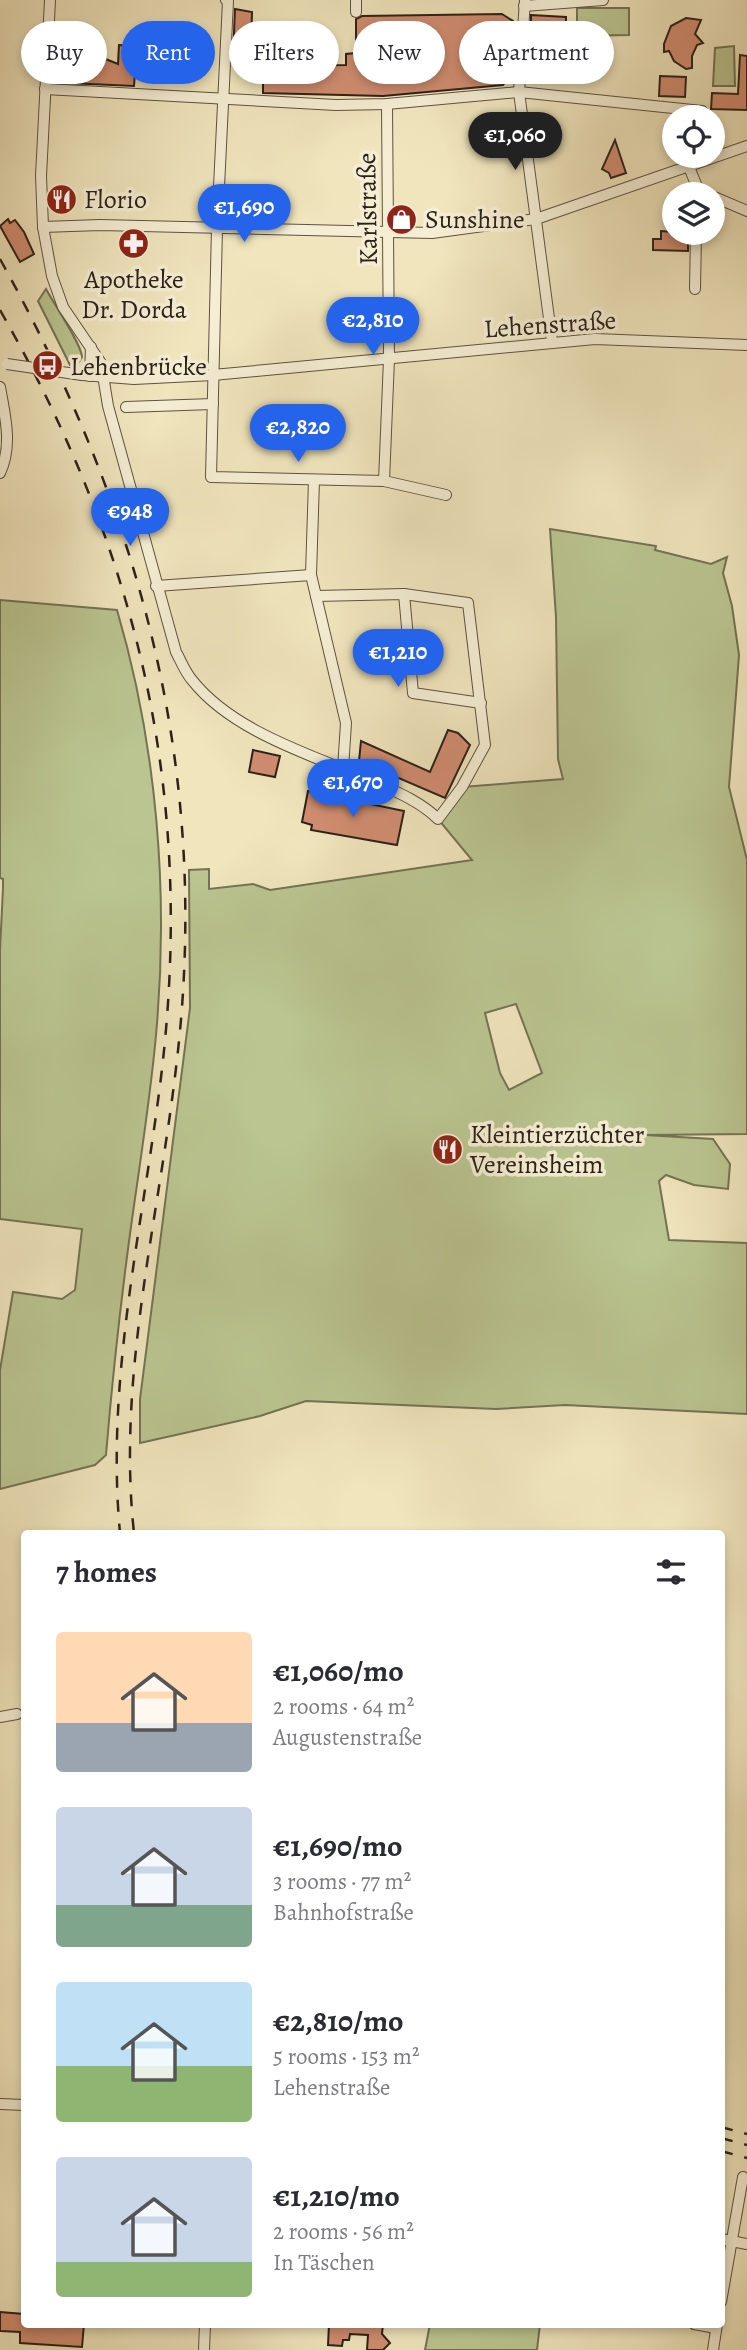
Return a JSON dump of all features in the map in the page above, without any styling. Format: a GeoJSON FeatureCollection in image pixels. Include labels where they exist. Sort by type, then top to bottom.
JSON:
{"type":"FeatureCollection","features":[{"type":"Feature","properties":{"kind":"street"},"geometry":{"type":"LineString","coordinates":[[50,0],[41,176],[43,226],[52,276],[69,317],[91,346],[104,377],[107,399],[176,652],[192,681],[225,711],[250,728],[428,809],[438,819],[462,787],[484,750],[486,739],[468,603],[404,594],[316,596]]}},
{"type":"Feature","properties":{"kind":"street"},"geometry":{"type":"LineString","coordinates":[[227,0],[217,228],[211,477],[384,481],[446,495]]}},
{"type":"Feature","properties":{"kind":"street"},"geometry":{"type":"LineString","coordinates":[[356,0],[356,12]]}},
{"type":"Feature","properties":{"kind":"street"},"geometry":{"type":"LineString","coordinates":[[552,341],[519,92],[525,3],[603,0]]}},
{"type":"Feature","properties":{"kind":"street"},"geometry":{"type":"LineString","coordinates":[[45,89],[336,105],[387,104],[519,92],[662,109]]}},
{"type":"Feature","properties":{"kind":"street","name":"Karlstraße"},"geometry":{"type":"LineString","coordinates":[[384,481],[389,359],[387,104]]}},
{"type":"Feature","properties":{"kind":"street"},"geometry":{"type":"LineString","coordinates":[[725,152],[747,146]]}},
{"type":"Feature","properties":{"kind":"street"},"geometry":{"type":"LineString","coordinates":[[43,226],[432,233],[536,219],[686,168]]}},
{"type":"Feature","properties":{"kind":"street"},"geometry":{"type":"LineString","coordinates":[[725,201],[747,211]]}},
{"type":"Feature","properties":{"kind":"street"},"geometry":{"type":"LineString","coordinates":[[695,289],[696,245]]}},
{"type":"Feature","properties":{"kind":"street","name":"Lehenstraße"},"geometry":{"type":"LineString","coordinates":[[104,377],[134,379],[213,375],[552,341],[595,339],[747,345]]}},
{"type":"Feature","properties":{"kind":"street"},"geometry":{"type":"LineString","coordinates":[[86,376],[91,346]]}},
{"type":"Feature","properties":{"kind":"street"},"geometry":{"type":"LineString","coordinates":[[4,364],[104,377]]}},
{"type":"Feature","properties":{"kind":"street"},"geometry":{"type":"LineString","coordinates":[[0,387],[8,439],[6,461],[0,472]]}},
{"type":"Feature","properties":{"kind":"street"},"geometry":{"type":"LineString","coordinates":[[126,407],[213,404]]}},
{"type":"Feature","properties":{"kind":"street"},"geometry":{"type":"LineString","coordinates":[[314,480],[311,575],[346,723],[343,769]]}},
{"type":"Feature","properties":{"kind":"street"},"geometry":{"type":"LineString","coordinates":[[156,586],[311,575]]}},
{"type":"Feature","properties":{"kind":"street"},"geometry":{"type":"LineString","coordinates":[[404,594],[414,693],[481,703]]}},
{"type":"Feature","properties":{"kind":"street"},"geometry":{"type":"LineString","coordinates":[[0,1717],[17,1714]]}},
{"type":"Feature","properties":{"kind":"street"},"geometry":{"type":"LineString","coordinates":[[0,2104],[21,2105]]}},
{"type":"Feature","properties":{"kind":"street"},"geometry":{"type":"LineString","coordinates":[[725,2280],[743,2177]]}},
{"type":"Feature","properties":{"kind":"street"},"geometry":{"type":"LineString","coordinates":[[725,2240],[747,2244]]}},
{"type":"Feature","properties":{"kind":"street"},"geometry":{"type":"LineString","coordinates":[[204,2350],[205,2328]]}},
{"type":"Feature","properties":{"kind":"street"},"geometry":{"type":"LineString","coordinates":[[713,2350],[716,2328]]}},
{"type":"Feature","properties":{"kind":"green space"},"geometry":{"type":"Polygon","coordinates":[[[577,8],[629,8],[629,35],[614,35],[614,21],[577,21],[577,8]]]}},
{"type":"Feature","properties":{"kind":"green space"},"geometry":{"type":"Polygon","coordinates":[[[734,46],[735,86],[713,86],[715,48],[734,46]]]}},
{"type":"Feature","properties":{"kind":"green space"},"geometry":{"type":"Polygon","coordinates":[[[46,289],[78,343],[82,357],[79,362],[70,365],[38,301],[46,289]]]}},
{"type":"Feature","properties":{"kind":"green space"},"geometry":{"type":"Polygon","coordinates":[[[550,529],[656,546],[655,550],[711,564],[727,557],[723,573],[732,606],[739,655],[729,787],[747,860],[747,1134],[645,1135],[713,1139],[730,1164],[728,1189],[694,1185],[666,1175],[659,1181],[669,1240],[747,1243],[747,1414],[565,1405],[496,1409],[306,1401],[260,1416],[140,1443],[140,1399],[190,1008],[189,870],[209,869],[209,889],[253,884],[270,890],[472,860],[438,819],[462,787],[563,779],[558,759],[556,617],[550,529]],[[516,1004],[485,1013],[500,1073],[509,1090],[542,1073],[516,1004]]]}},
{"type":"Feature","properties":{"kind":"green space"},"geometry":{"type":"Polygon","coordinates":[[[0,600],[117,610],[142,714],[150,767],[160,874],[161,928],[154,1060],[123,1289],[106,1455],[95,1465],[0,1489],[0,1370],[13,1292],[62,1299],[75,1290],[82,1229],[0,1219],[0,950],[3,879],[0,878],[0,600]]]}},
{"type":"Feature","properties":{"kind":"green space"},"geometry":{"type":"Polygon","coordinates":[[[429,2328],[540,2328],[537,2350],[425,2350],[429,2328]]]}},
{"type":"Feature","properties":{"kind":"building"},"geometry":{"type":"Polygon","coordinates":[[[235,9],[252,12],[252,21],[234,21],[235,9]]]}},
{"type":"Feature","properties":{"kind":"building"},"geometry":{"type":"Polygon","coordinates":[[[502,14],[513,21],[459,21],[459,84],[504,84],[383,96],[263,93],[263,84],[339,84],[339,65],[346,65],[346,54],[353,53],[353,84],[445,84],[445,21],[356,21],[362,16],[502,14]]]}},
{"type":"Feature","properties":{"kind":"building"},"geometry":{"type":"Polygon","coordinates":[[[531,15],[566,17],[566,21],[531,21],[531,15]]]}},
{"type":"Feature","properties":{"kind":"building"},"geometry":{"type":"Polygon","coordinates":[[[686,18],[701,20],[695,34],[703,43],[697,45],[692,56],[692,68],[686,69],[674,61],[669,51],[664,52],[664,44],[671,26],[686,18]]]}},
{"type":"Feature","properties":{"kind":"building"},"geometry":{"type":"Polygon","coordinates":[[[121,45],[121,84],[134,86],[90,84],[107,84],[107,60],[118,64],[121,45]]]}},
{"type":"Feature","properties":{"kind":"building"},"geometry":{"type":"Polygon","coordinates":[[[740,55],[747,56],[747,110],[725,109],[725,105],[711,105],[712,93],[738,94],[740,55]]]}},
{"type":"Feature","properties":{"kind":"building"},"geometry":{"type":"Polygon","coordinates":[[[660,76],[686,77],[685,97],[659,96],[660,76]]]}},
{"type":"Feature","properties":{"kind":"building"},"geometry":{"type":"Polygon","coordinates":[[[615,140],[626,173],[611,178],[609,173],[602,169],[615,140]]]}},
{"type":"Feature","properties":{"kind":"building"},"geometry":{"type":"Polygon","coordinates":[[[8,219],[10,223],[15,220],[24,232],[34,254],[20,262],[0,226],[8,219]]]}},
{"type":"Feature","properties":{"kind":"building"},"geometry":{"type":"Polygon","coordinates":[[[661,231],[662,245],[688,245],[688,251],[653,250],[653,239],[661,239],[661,231]]]}},
{"type":"Feature","properties":{"kind":"building"},"geometry":{"type":"Polygon","coordinates":[[[448,730],[458,733],[470,745],[445,798],[359,761],[361,741],[430,772],[448,730]]]}},
{"type":"Feature","properties":{"kind":"building"},"geometry":{"type":"Polygon","coordinates":[[[253,750],[280,756],[275,777],[249,772],[253,750]]]}},
{"type":"Feature","properties":{"kind":"building"},"geometry":{"type":"Polygon","coordinates":[[[308,791],[404,811],[397,845],[311,830],[312,825],[302,822],[308,791]]]}},
{"type":"Feature","properties":{"kind":"building"},"geometry":{"type":"Polygon","coordinates":[[[0,2312],[21,2314],[21,2328],[84,2328],[82,2347],[20,2343],[20,2332],[0,2331],[0,2312]]]}},
{"type":"Feature","properties":{"kind":"building"},"geometry":{"type":"Polygon","coordinates":[[[329,2328],[383,2328],[382,2334],[390,2343],[383,2350],[367,2350],[368,2335],[350,2334],[349,2340],[343,2340],[342,2346],[328,2345],[329,2328]]]}},
{"type":"Feature","properties":{"kind":"railway"},"geometry":{"type":"LineString","coordinates":[[0,259],[50,355],[92,452],[128,550],[155,649],[174,750],[184,854],[185,959],[176,1068],[135,1358],[130,1475],[134,1530]]}},
{"type":"Feature","properties":{"kind":"railway"},"geometry":{"type":"LineString","coordinates":[[0,310],[49,404],[91,498],[123,592],[147,688],[163,785],[170,885],[169,987],[159,1093],[121,1367],[117,1478],[120,1530]]}},
{"type":"Feature","properties":{"kind":"railway"},"geometry":{"type":"LineString","coordinates":[[725,2128],[747,2134]]}},
{"type":"Feature","properties":{"kind":"railway"},"geometry":{"type":"LineString","coordinates":[[725,2139],[747,2145]]}},
{"type":"Feature","properties":{"kind":"railway"},"geometry":{"type":"LineString","coordinates":[[725,2152],[747,2158]]}},
{"type":"Feature","properties":{"kind":"place","name":"Florio"},"geometry":{"type":"Point","coordinates":[61,199]}},
{"type":"Feature","properties":{"kind":"place","name":"Sunshine"},"geometry":{"type":"Point","coordinates":[402,219]}},
{"type":"Feature","properties":{"kind":"place","name":"Apotheke Dr. Dorda"},"geometry":{"type":"Point","coordinates":[134,244]}},
{"type":"Feature","properties":{"kind":"place","name":"Lehenbrücke"},"geometry":{"type":"Point","coordinates":[47,366]}},
{"type":"Feature","properties":{"kind":"place","name":"Kleintierzüchter Vereinsheim"},"geometry":{"type":"Point","coordinates":[447,1149]}}]}
